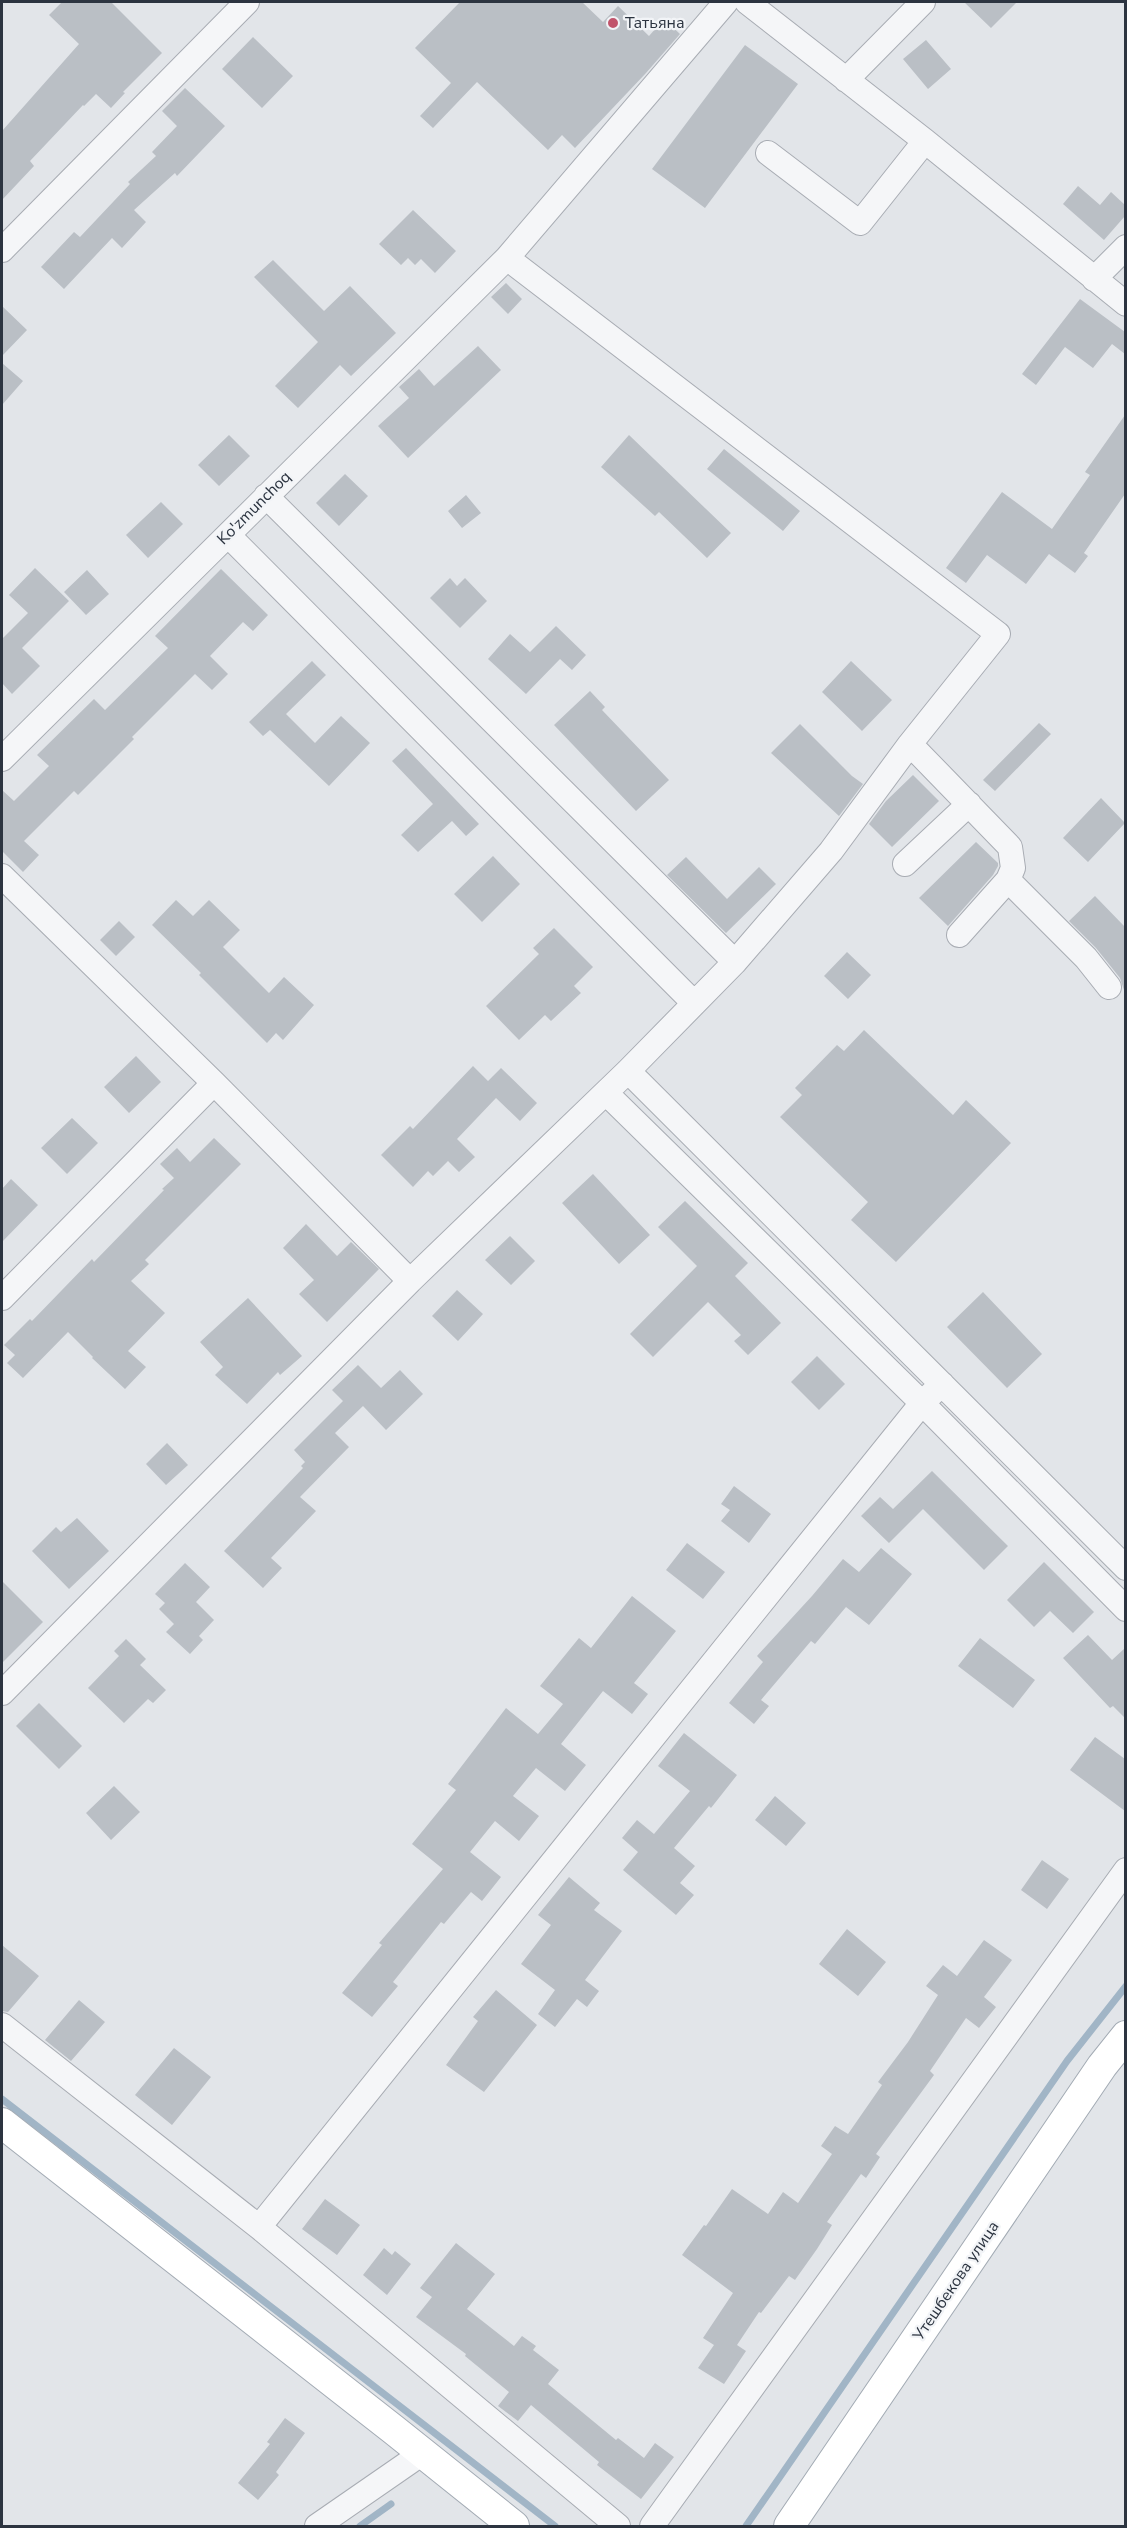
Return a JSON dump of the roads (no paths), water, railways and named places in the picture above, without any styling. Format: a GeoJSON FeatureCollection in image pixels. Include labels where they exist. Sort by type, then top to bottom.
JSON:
{"type":"FeatureCollection","features":[{"type":"Feature","properties":{"kind":"main road","name":"Утешбекова улица"},"geometry":{"type":"LineString","coordinates":[[789,2526],[1102,2066],[1125,2036]]}},
{"type":"Feature","properties":{"kind":"main road"},"geometry":{"type":"LineString","coordinates":[[2,2124],[514,2526]]}},
{"type":"Feature","properties":{"kind":"main road"},"geometry":{"type":"LineString","coordinates":[[2,2142],[494,2526]]}},
{"type":"Feature","properties":{"kind":"street"},"geometry":{"type":"LineString","coordinates":[[2,250],[247,2]]}},
{"type":"Feature","properties":{"kind":"street","name":"Ko'zmunchoq"},"geometry":{"type":"LineString","coordinates":[[2,759],[507,258],[726,2]]}},
{"type":"Feature","properties":{"kind":"street"},"geometry":{"type":"LineString","coordinates":[[747,2],[925,141],[1125,304]]}},
{"type":"Feature","properties":{"kind":"street"},"geometry":{"type":"LineString","coordinates":[[846,80],[923,2]]}},
{"type":"Feature","properties":{"kind":"street"},"geometry":{"type":"LineString","coordinates":[[768,153],[860,223],[925,141]]}},
{"type":"Feature","properties":{"kind":"street"},"geometry":{"type":"LineString","coordinates":[[1094,279],[1125,247]]}},
{"type":"Feature","properties":{"kind":"street"},"geometry":{"type":"LineString","coordinates":[[2,1693],[410,1281],[606,1093],[735,962],[831,851],[910,744],[998,634],[507,258]]}},
{"type":"Feature","properties":{"kind":"street"},"geometry":{"type":"LineString","coordinates":[[266,496],[735,962]]}},
{"type":"Feature","properties":{"kind":"street"},"geometry":{"type":"LineString","coordinates":[[228,535],[694,1003]]}},
{"type":"Feature","properties":{"kind":"street"},"geometry":{"type":"LineString","coordinates":[[910,744],[1010,847],[1013,868],[1008,880],[959,935]]}},
{"type":"Feature","properties":{"kind":"street"},"geometry":{"type":"LineString","coordinates":[[905,864],[969,804]]}},
{"type":"Feature","properties":{"kind":"street"},"geometry":{"type":"LineString","coordinates":[[2,876],[214,1083],[410,1281]]}},
{"type":"Feature","properties":{"kind":"street"},"geometry":{"type":"LineString","coordinates":[[1008,880],[1086,958],[1109,987]]}},
{"type":"Feature","properties":{"kind":"street"},"geometry":{"type":"LineString","coordinates":[[628,1071],[1125,1568]]}},
{"type":"Feature","properties":{"kind":"street"},"geometry":{"type":"LineString","coordinates":[[2,1298],[214,1083]]}},
{"type":"Feature","properties":{"kind":"street"},"geometry":{"type":"LineString","coordinates":[[606,1093],[922,1403],[1125,1609]]}},
{"type":"Feature","properties":{"kind":"street"},"geometry":{"type":"LineString","coordinates":[[259,2227],[922,1403],[942,1384]]}},
{"type":"Feature","properties":{"kind":"street"},"geometry":{"type":"LineString","coordinates":[[652,2526],[1125,1870]]}},
{"type":"Feature","properties":{"kind":"street"},"geometry":{"type":"LineString","coordinates":[[2,2025],[259,2227],[618,2526]]}},
{"type":"Feature","properties":{"kind":"street"},"geometry":{"type":"LineString","coordinates":[[317,2526],[411,2462]]}},
{"type":"Feature","properties":{"kind":"waterway"},"geometry":{"type":"LineString","coordinates":[[746,2526],[1067,2061],[1126,1986]]}},
{"type":"Feature","properties":{"kind":"waterway"},"geometry":{"type":"LineString","coordinates":[[2,2099],[555,2526]]}},
{"type":"Feature","properties":{"kind":"waterway"},"geometry":{"type":"LineString","coordinates":[[360,2526],[391,2504]]}},
{"type":"Feature","properties":{"kind":"place","name":"Татьяна"},"geometry":{"type":"Point","coordinates":[613,23]}}]}
